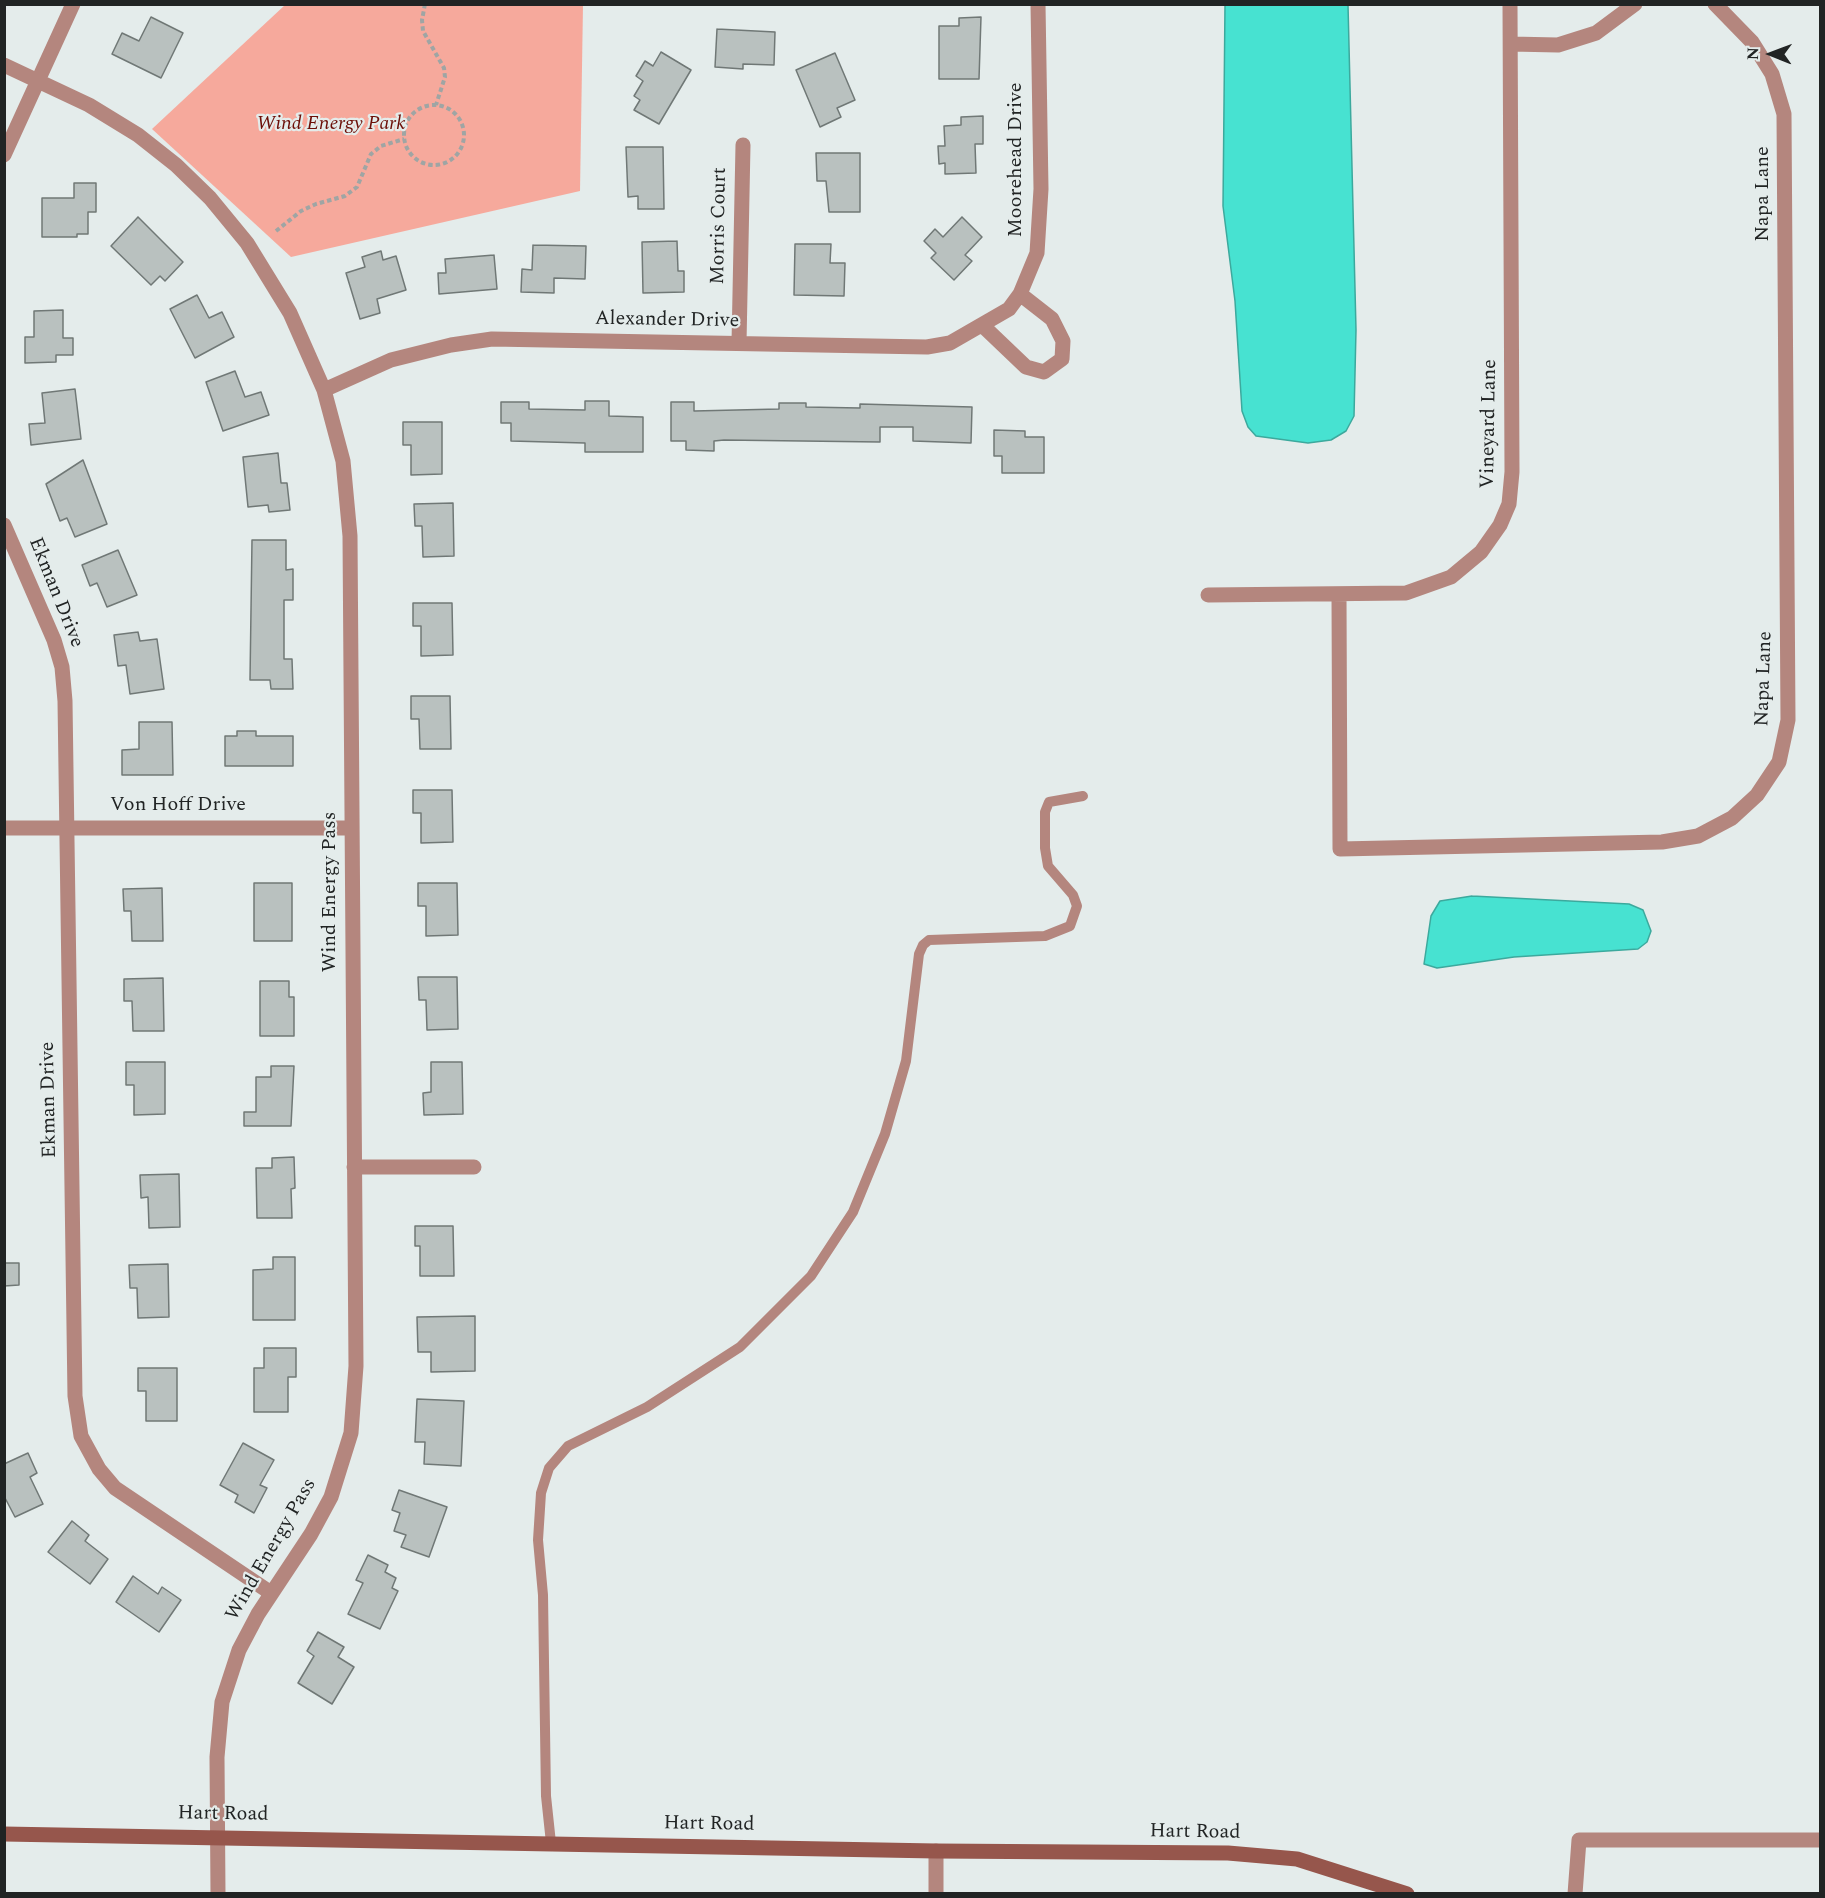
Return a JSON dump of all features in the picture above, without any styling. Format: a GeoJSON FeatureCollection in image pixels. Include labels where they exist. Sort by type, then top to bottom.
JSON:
{"type":"FeatureCollection","features":[{"type":"Feature","properties":{"kind":"street"},"geometry":{"type":"LineString","coordinates":[[4,155],[36,80],[73,4]]}},
{"type":"Feature","properties":{"kind":"street","name":"Moorehead Drive"},"geometry":{"type":"LineString","coordinates":[[1009,309],[1020,294],[1037,253],[1041,189],[1038,4]]}},
{"type":"Feature","properties":{"kind":"street","name":"Vineyard Lane"},"geometry":{"type":"LineString","coordinates":[[1208,596],[1339,596],[1406,593],[1451,577],[1481,552],[1500,525],[1509,504],[1512,472],[1510,4]]}},
{"type":"Feature","properties":{"kind":"street"},"geometry":{"type":"LineString","coordinates":[[1511,44],[1558,45],[1596,33],[1635,4]]}},
{"type":"Feature","properties":{"kind":"street","name":"Napa Lane"},"geometry":{"type":"LineString","coordinates":[[1339,596],[1341,849],[1662,842],[1698,836],[1732,818],[1757,795],[1779,762],[1788,720],[1784,114],[1772,74],[1752,42],[1715,4]]}},
{"type":"Feature","properties":{"kind":"street","name":"Wind Energy Pass"},"geometry":{"type":"LineString","coordinates":[[4,65],[89,105],[138,135],[176,165],[210,198],[247,243],[290,313],[324,390],[343,461],[350,536],[356,1366],[351,1433],[332,1497],[311,1534],[271,1593],[239,1650],[222,1702],[217,1757],[218,1893]]}},
{"type":"Feature","properties":{"kind":"street","name":"Morris Court"},"geometry":{"type":"LineString","coordinates":[[739,344],[743,145]]}},
{"type":"Feature","properties":{"kind":"street"},"geometry":{"type":"LineString","coordinates":[[982,325],[1026,367],[1044,372],[1062,359],[1063,341],[1052,319],[1020,294]]}},
{"type":"Feature","properties":{"kind":"street","name":"Alexander Drive"},"geometry":{"type":"LineString","coordinates":[[324,390],[391,360],[451,345],[492,339],[927,346],[950,343],[1009,309]]}},
{"type":"Feature","properties":{"kind":"street","name":"Ekman Drive"},"geometry":{"type":"LineString","coordinates":[[4,525],[54,640],[62,667],[68,826],[75,1396],[81,1436],[99,1469],[115,1488],[271,1593]]}},
{"type":"Feature","properties":{"kind":"street","name":"Von Hoff Drive"},"geometry":{"type":"LineString","coordinates":[[4,828],[68,826],[352,828]]}},
{"type":"Feature","properties":{"kind":"street"},"geometry":{"type":"LineString","coordinates":[[354,1167],[474,1167]]}},
{"type":"Feature","properties":{"kind":"street","name":"Hart Road"},"geometry":{"type":"LineString","coordinates":[[4,1834],[217,1836],[936,1851],[1228,1853],[1297,1859],[1407,1893]]}},
{"type":"Feature","properties":{"kind":"street"},"geometry":{"type":"LineString","coordinates":[[1575,1893],[1579,1840],[1821,1840]]}},
{"type":"Feature","properties":{"kind":"street"},"geometry":{"type":"LineString","coordinates":[[936,1851],[936,1893]]}},
{"type":"Feature","properties":{"kind":"lane"},"geometry":{"type":"LineString","coordinates":[[551,1843],[546,1796],[543,1595],[538,1540],[541,1493],[549,1468],[568,1446],[647,1407],[740,1347],[811,1276],[853,1212],[885,1134],[906,1061],[919,954],[923,945],[929,940],[1045,936],[1070,926],[1077,906],[1073,895],[1048,866],[1045,848],[1045,812],[1049,802],[1083,796]]}},
{"type":"Feature","properties":{"kind":"path"},"geometry":{"type":"LineString","coordinates":[[425,4],[422,20],[423,31],[444,68],[445,77],[436,105]]}},
{"type":"Feature","properties":{"kind":"path"},"geometry":{"type":"LineString","coordinates":[[436,105],[451,110],[461,122],[463,142],[453,158],[433,165],[423,163],[413,157],[404,139],[408,119],[415,111],[436,105]]}},
{"type":"Feature","properties":{"kind":"path"},"geometry":{"type":"LineString","coordinates":[[276,231],[301,211],[345,196],[357,187],[371,154],[381,147],[404,139]]}},
{"type":"Feature","properties":{"kind":"green space","name":"Wind Energy Park"},"geometry":{"type":"Polygon","coordinates":[[[285,5],[583,5],[580,191],[291,257],[152,129],[285,5]]]}},
{"type":"Feature","properties":{"kind":"shaded area"},"geometry":{"type":"Polygon","coordinates":[[[1225,5],[1348,5],[1356,330],[1354,416],[1346,431],[1331,440],[1308,443],[1256,436],[1248,427],[1242,411],[1235,301],[1223,206],[1225,5]]]}},
{"type":"Feature","properties":{"kind":"shaded area"},"geometry":{"type":"Polygon","coordinates":[[[1472,896],[1629,904],[1643,910],[1651,931],[1647,942],[1638,949],[1514,957],[1437,968],[1424,964],[1431,916],[1440,901],[1472,896]]]}},
{"type":"Feature","properties":{"kind":"building"},"geometry":{"type":"Polygon","coordinates":[[[151,17],[183,33],[161,78],[112,54],[122,33],[139,41],[151,17]]]}},
{"type":"Feature","properties":{"kind":"building"},"geometry":{"type":"Polygon","coordinates":[[[981,17],[979,79],[939,79],[939,26],[959,26],[959,18],[981,17]]]}},
{"type":"Feature","properties":{"kind":"building"},"geometry":{"type":"Polygon","coordinates":[[[717,29],[775,32],[774,65],[743,64],[743,69],[715,67],[717,29]]]}},
{"type":"Feature","properties":{"kind":"building"},"geometry":{"type":"Polygon","coordinates":[[[661,52],[691,70],[659,124],[634,110],[640,100],[634,96],[643,81],[636,76],[645,61],[653,66],[661,52]]]}},
{"type":"Feature","properties":{"kind":"building"},"geometry":{"type":"Polygon","coordinates":[[[835,53],[855,100],[837,108],[841,117],[820,127],[796,70],[835,53]]]}},
{"type":"Feature","properties":{"kind":"building"},"geometry":{"type":"Polygon","coordinates":[[[983,116],[983,144],[975,144],[976,173],[945,174],[945,163],[939,164],[938,146],[945,146],[944,126],[961,125],[961,117],[983,116]]]}},
{"type":"Feature","properties":{"kind":"building"},"geometry":{"type":"Polygon","coordinates":[[[626,147],[663,147],[664,209],[638,209],[638,196],[628,197],[626,147]]]}},
{"type":"Feature","properties":{"kind":"building"},"geometry":{"type":"Polygon","coordinates":[[[816,153],[860,153],[860,212],[829,212],[826,181],[817,181],[816,153]]]}},
{"type":"Feature","properties":{"kind":"building"},"geometry":{"type":"Polygon","coordinates":[[[74,183],[96,183],[96,212],[88,212],[88,234],[77,234],[77,237],[42,237],[42,198],[74,198],[74,183]]]}},
{"type":"Feature","properties":{"kind":"building"},"geometry":{"type":"Polygon","coordinates":[[[138,217],[183,262],[165,281],[160,276],[151,285],[111,246],[138,217]]]}},
{"type":"Feature","properties":{"kind":"building"},"geometry":{"type":"Polygon","coordinates":[[[962,217],[982,237],[965,255],[972,261],[954,280],[931,258],[936,253],[924,241],[935,229],[943,237],[962,217]]]}},
{"type":"Feature","properties":{"kind":"building"},"geometry":{"type":"Polygon","coordinates":[[[677,241],[678,271],[684,271],[684,292],[643,293],[642,242],[677,241]]]}},
{"type":"Feature","properties":{"kind":"building"},"geometry":{"type":"Polygon","coordinates":[[[795,244],[831,244],[830,263],[845,263],[844,296],[794,295],[795,244]]]}},
{"type":"Feature","properties":{"kind":"building"},"geometry":{"type":"Polygon","coordinates":[[[533,245],[586,246],[585,279],[554,278],[554,293],[521,292],[522,269],[532,270],[533,245]]]}},
{"type":"Feature","properties":{"kind":"building"},"geometry":{"type":"Polygon","coordinates":[[[381,251],[383,260],[396,256],[406,290],[377,299],[380,313],[360,319],[346,273],[365,267],[362,257],[381,251]]]}},
{"type":"Feature","properties":{"kind":"building"},"geometry":{"type":"Polygon","coordinates":[[[494,255],[497,289],[439,294],[438,273],[446,273],[445,259],[494,255]]]}},
{"type":"Feature","properties":{"kind":"building"},"geometry":{"type":"Polygon","coordinates":[[[197,295],[209,318],[222,312],[234,337],[195,358],[170,309],[197,295]]]}},
{"type":"Feature","properties":{"kind":"building"},"geometry":{"type":"Polygon","coordinates":[[[63,310],[63,338],[73,338],[73,355],[56,355],[56,362],[25,363],[25,337],[34,337],[34,311],[63,310]]]}},
{"type":"Feature","properties":{"kind":"building"},"geometry":{"type":"Polygon","coordinates":[[[235,371],[245,397],[261,392],[269,415],[223,431],[206,382],[235,371]]]}},
{"type":"Feature","properties":{"kind":"building"},"geometry":{"type":"Polygon","coordinates":[[[75,389],[81,439],[31,445],[29,424],[45,423],[42,393],[75,389]]]}},
{"type":"Feature","properties":{"kind":"building"},"geometry":{"type":"Polygon","coordinates":[[[585,401],[609,401],[609,416],[643,417],[643,452],[585,452],[585,443],[511,441],[511,423],[501,423],[501,402],[529,402],[529,409],[585,410],[585,401]]]}},
{"type":"Feature","properties":{"kind":"building"},"geometry":{"type":"Polygon","coordinates":[[[671,402],[694,402],[694,411],[779,409],[779,403],[806,403],[806,407],[860,408],[860,404],[972,407],[971,443],[913,441],[913,427],[880,427],[880,442],[724,440],[714,441],[714,451],[686,450],[686,441],[671,441],[671,402]]]}},
{"type":"Feature","properties":{"kind":"building"},"geometry":{"type":"Polygon","coordinates":[[[403,422],[442,422],[442,474],[411,475],[411,445],[403,445],[403,422]]]}},
{"type":"Feature","properties":{"kind":"building"},"geometry":{"type":"Polygon","coordinates":[[[994,430],[1025,431],[1025,437],[1044,437],[1044,473],[1002,473],[1002,456],[994,456],[994,430]]]}},
{"type":"Feature","properties":{"kind":"building"},"geometry":{"type":"Polygon","coordinates":[[[278,453],[281,483],[287,483],[290,510],[269,512],[268,505],[248,507],[243,457],[278,453]]]}},
{"type":"Feature","properties":{"kind":"building"},"geometry":{"type":"Polygon","coordinates":[[[83,460],[107,524],[75,537],[67,518],[60,521],[46,484],[83,460]]]}},
{"type":"Feature","properties":{"kind":"building"},"geometry":{"type":"Polygon","coordinates":[[[453,503],[454,556],[423,557],[422,526],[415,526],[414,504],[453,503]]]}},
{"type":"Feature","properties":{"kind":"building"},"geometry":{"type":"Polygon","coordinates":[[[252,540],[286,540],[286,570],[293,569],[293,600],[284,600],[284,659],[292,659],[293,689],[271,689],[270,680],[250,680],[252,540]]]}},
{"type":"Feature","properties":{"kind":"building"},"geometry":{"type":"Polygon","coordinates":[[[118,550],[137,595],[107,607],[97,583],[90,586],[82,565],[118,550]]]}},
{"type":"Feature","properties":{"kind":"building"},"geometry":{"type":"Polygon","coordinates":[[[413,603],[452,603],[453,655],[421,656],[421,626],[413,626],[413,603]]]}},
{"type":"Feature","properties":{"kind":"building"},"geometry":{"type":"Polygon","coordinates":[[[138,632],[140,641],[157,639],[164,689],[130,694],[126,665],[118,666],[114,635],[138,632]]]}},
{"type":"Feature","properties":{"kind":"building"},"geometry":{"type":"Polygon","coordinates":[[[411,696],[450,696],[451,749],[420,749],[419,719],[411,719],[411,696]]]}},
{"type":"Feature","properties":{"kind":"building"},"geometry":{"type":"Polygon","coordinates":[[[139,722],[172,722],[173,775],[122,775],[122,750],[139,749],[139,722]]]}},
{"type":"Feature","properties":{"kind":"building"},"geometry":{"type":"Polygon","coordinates":[[[237,731],[256,731],[256,736],[293,736],[293,766],[225,766],[225,736],[237,736],[237,731]]]}},
{"type":"Feature","properties":{"kind":"building"},"geometry":{"type":"Polygon","coordinates":[[[413,790],[452,790],[453,842],[421,843],[421,813],[413,813],[413,790]]]}},
{"type":"Feature","properties":{"kind":"building"},"geometry":{"type":"Polygon","coordinates":[[[254,883],[292,883],[292,941],[254,941],[254,883]]]}},
{"type":"Feature","properties":{"kind":"building"},"geometry":{"type":"Polygon","coordinates":[[[418,883],[457,883],[458,935],[426,936],[426,906],[418,906],[418,883]]]}},
{"type":"Feature","properties":{"kind":"building"},"geometry":{"type":"Polygon","coordinates":[[[162,888],[163,941],[132,941],[131,911],[124,911],[123,889],[162,888]]]}},
{"type":"Feature","properties":{"kind":"building"},"geometry":{"type":"Polygon","coordinates":[[[418,977],[457,977],[458,1029],[427,1030],[426,1000],[419,1000],[418,977]]]}},
{"type":"Feature","properties":{"kind":"building"},"geometry":{"type":"Polygon","coordinates":[[[163,978],[164,1031],[133,1031],[132,1001],[124,1001],[124,979],[163,978]]]}},
{"type":"Feature","properties":{"kind":"building"},"geometry":{"type":"Polygon","coordinates":[[[260,981],[289,981],[289,997],[294,997],[294,1036],[260,1036],[260,981]]]}},
{"type":"Feature","properties":{"kind":"building"},"geometry":{"type":"Polygon","coordinates":[[[126,1062],[165,1062],[165,1114],[134,1115],[134,1085],[126,1085],[126,1062]]]}},
{"type":"Feature","properties":{"kind":"building"},"geometry":{"type":"Polygon","coordinates":[[[431,1062],[462,1062],[463,1114],[424,1115],[423,1093],[431,1092],[431,1062]]]}},
{"type":"Feature","properties":{"kind":"building"},"geometry":{"type":"Polygon","coordinates":[[[271,1066],[294,1066],[291,1126],[244,1126],[244,1112],[256,1112],[256,1077],[271,1077],[271,1066]]]}},
{"type":"Feature","properties":{"kind":"building"},"geometry":{"type":"Polygon","coordinates":[[[294,1157],[295,1188],[291,1189],[292,1218],[257,1218],[256,1168],[272,1168],[272,1158],[294,1157]]]}},
{"type":"Feature","properties":{"kind":"building"},"geometry":{"type":"Polygon","coordinates":[[[179,1174],[180,1227],[149,1228],[148,1197],[141,1198],[140,1175],[179,1174]]]}},
{"type":"Feature","properties":{"kind":"building"},"geometry":{"type":"Polygon","coordinates":[[[415,1226],[453,1226],[454,1276],[420,1276],[420,1246],[415,1246],[415,1226]]]}},
{"type":"Feature","properties":{"kind":"building"},"geometry":{"type":"Polygon","coordinates":[[[273,1257],[295,1257],[295,1320],[253,1320],[253,1270],[273,1269],[273,1257]]]}},
{"type":"Feature","properties":{"kind":"building"},"geometry":{"type":"Polygon","coordinates":[[[4,1263],[19,1263],[19,1285],[4,1286],[4,1263]]]}},
{"type":"Feature","properties":{"kind":"building"},"geometry":{"type":"Polygon","coordinates":[[[168,1264],[169,1317],[138,1318],[137,1288],[130,1288],[129,1265],[168,1264]]]}},
{"type":"Feature","properties":{"kind":"building"},"geometry":{"type":"Polygon","coordinates":[[[475,1316],[475,1371],[431,1372],[431,1352],[418,1352],[417,1317],[475,1316]]]}},
{"type":"Feature","properties":{"kind":"building"},"geometry":{"type":"Polygon","coordinates":[[[264,1348],[296,1348],[296,1377],[288,1377],[288,1412],[254,1412],[254,1368],[264,1368],[264,1348]]]}},
{"type":"Feature","properties":{"kind":"building"},"geometry":{"type":"Polygon","coordinates":[[[138,1368],[177,1368],[177,1421],[146,1421],[146,1391],[138,1391],[138,1368]]]}},
{"type":"Feature","properties":{"kind":"building"},"geometry":{"type":"Polygon","coordinates":[[[417,1399],[464,1401],[461,1466],[424,1464],[425,1442],[415,1442],[417,1399]]]}},
{"type":"Feature","properties":{"kind":"building"},"geometry":{"type":"Polygon","coordinates":[[[243,1443],[274,1460],[260,1485],[267,1488],[254,1513],[235,1502],[238,1495],[220,1485],[243,1443]]]}},
{"type":"Feature","properties":{"kind":"building"},"geometry":{"type":"Polygon","coordinates":[[[28,1453],[37,1473],[30,1477],[43,1504],[15,1517],[4,1496],[4,1464],[28,1453]]]}},
{"type":"Feature","properties":{"kind":"building"},"geometry":{"type":"Polygon","coordinates":[[[399,1490],[447,1507],[429,1557],[401,1547],[406,1535],[394,1531],[400,1513],[392,1510],[399,1490]]]}},
{"type":"Feature","properties":{"kind":"building"},"geometry":{"type":"Polygon","coordinates":[[[72,1521],[89,1535],[85,1541],[108,1559],[90,1584],[48,1552],[72,1521]]]}},
{"type":"Feature","properties":{"kind":"building"},"geometry":{"type":"Polygon","coordinates":[[[368,1555],[388,1565],[385,1572],[396,1578],[392,1588],[398,1591],[380,1629],[348,1614],[363,1583],[356,1580],[368,1555]]]}},
{"type":"Feature","properties":{"kind":"building"},"geometry":{"type":"Polygon","coordinates":[[[133,1576],[158,1594],[162,1587],[181,1600],[159,1632],[116,1602],[133,1576]]]}},
{"type":"Feature","properties":{"kind":"building"},"geometry":{"type":"Polygon","coordinates":[[[318,1632],[344,1647],[338,1657],[354,1667],[332,1704],[298,1683],[314,1656],[307,1651],[318,1632]]]}}]}
